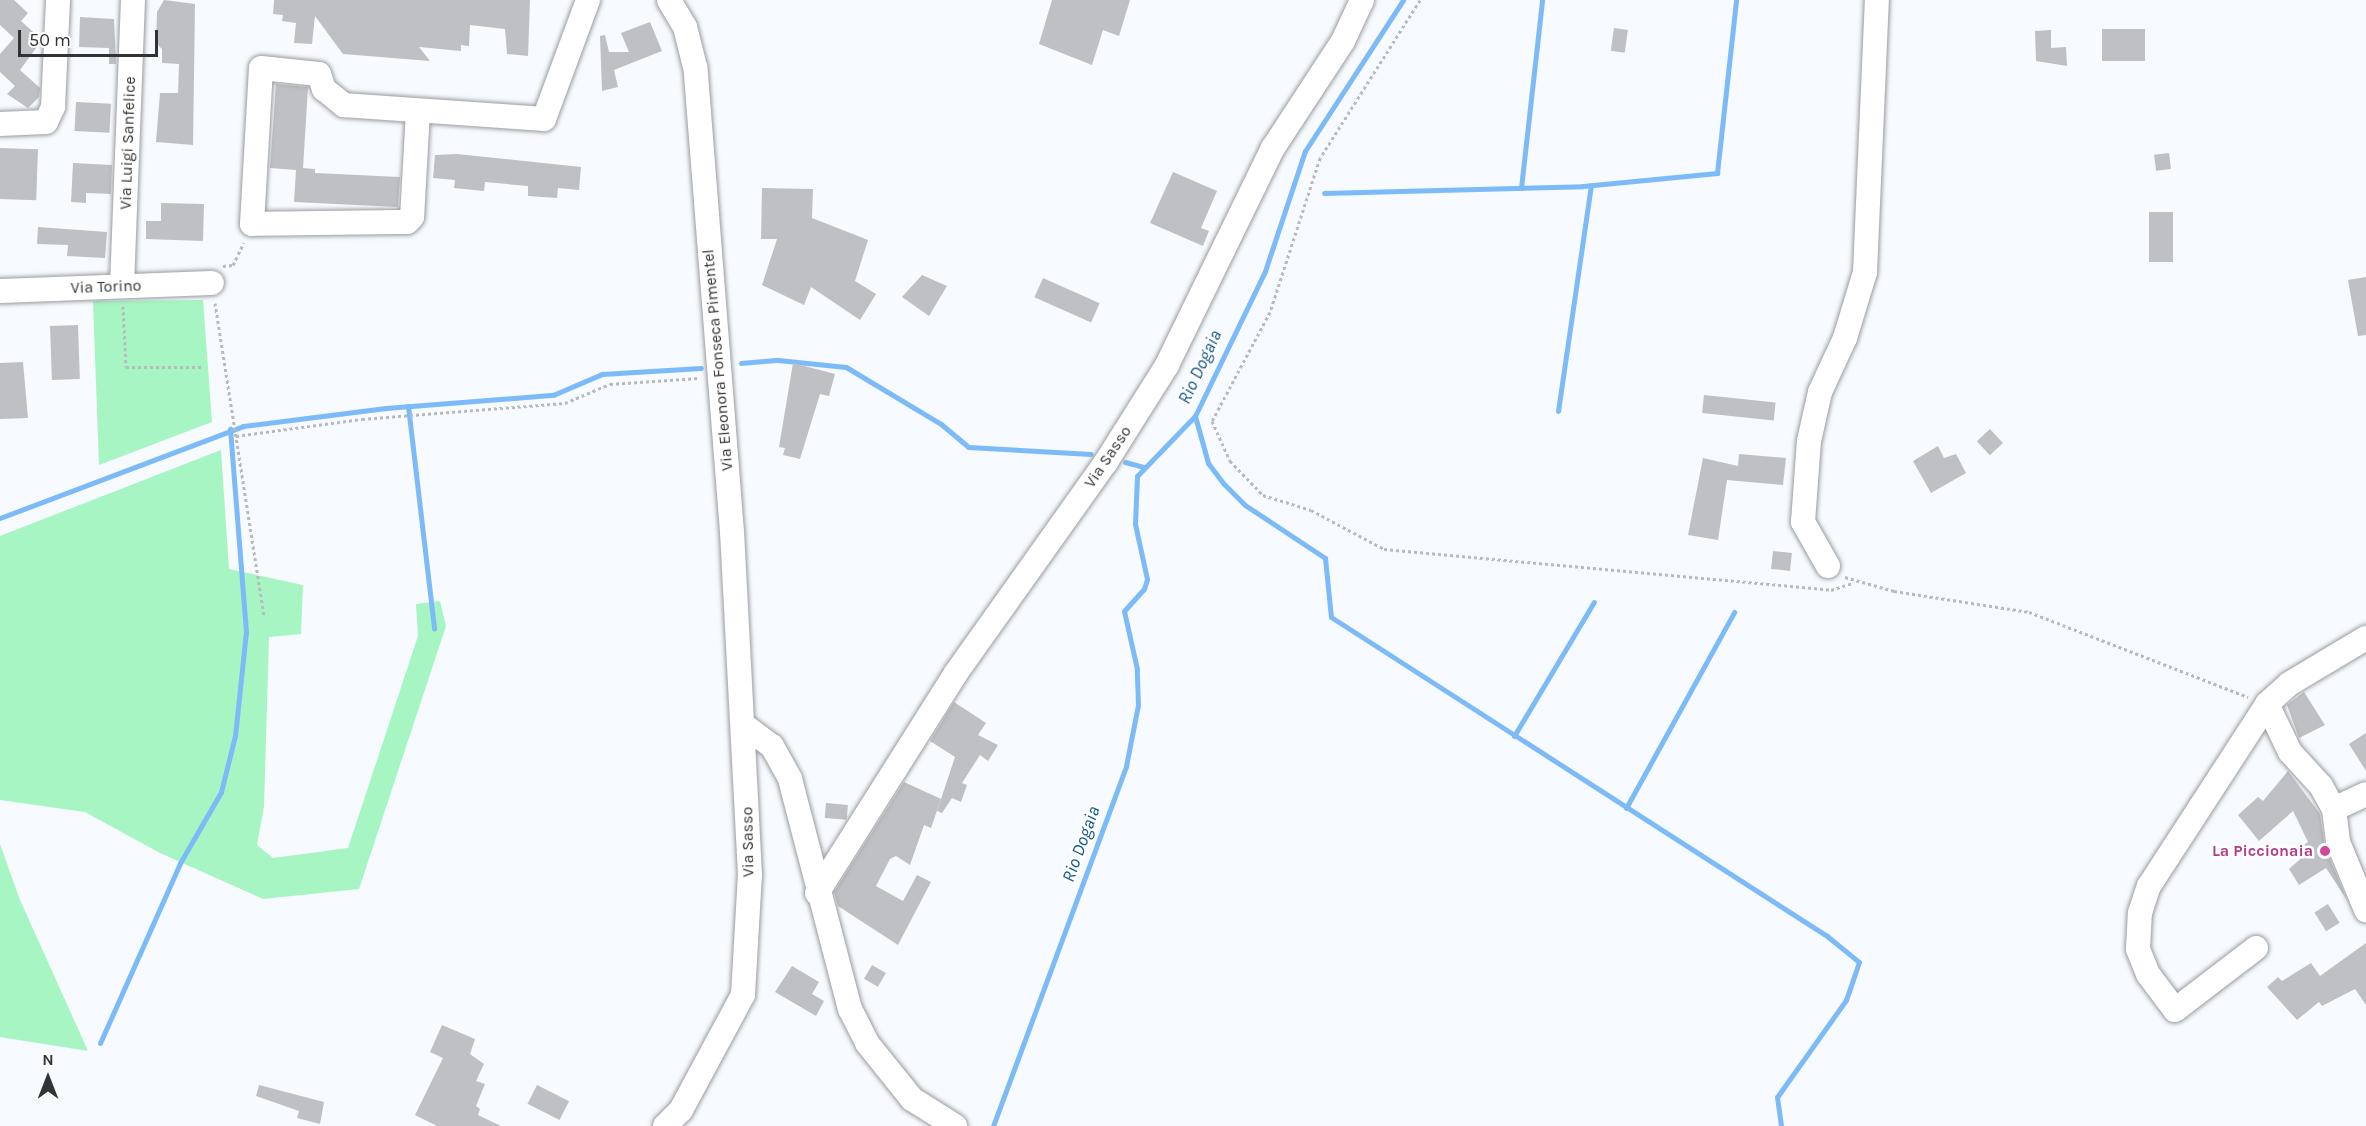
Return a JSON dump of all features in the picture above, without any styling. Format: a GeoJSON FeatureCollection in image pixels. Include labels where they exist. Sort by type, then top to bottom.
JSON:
{"type":"FeatureCollection","features":[{"type":"Feature","properties":{"kind":"street"},"geometry":{"type":"LineString","coordinates":[[0,124],[46,122],[53,107],[58,0]]}},
{"type":"Feature","properties":{"kind":"street","name":"Via Luigi Sanfelice"},"geometry":{"type":"LineString","coordinates":[[122,286],[133,0]]}},
{"type":"Feature","properties":{"kind":"street"},"geometry":{"type":"LineString","coordinates":[[418,111],[412,217],[407,222],[252,224],[261,68],[319,74],[324,89],[344,105],[544,119],[588,0]]}},
{"type":"Feature","properties":{"kind":"street","name":"Via Eleonora Fonseca Pimentel"},"geometry":{"type":"LineString","coordinates":[[669,0],[685,27],[695,67],[745,726]]}},
{"type":"Feature","properties":{"kind":"street","name":"Via Sasso"},"geometry":{"type":"LineString","coordinates":[[817,893],[956,673],[1106,462],[1167,365],[1273,148],[1342,41],[1362,0]]}},
{"type":"Feature","properties":{"kind":"street"},"geometry":{"type":"LineString","coordinates":[[1828,566],[1803,522],[1809,441],[1820,392],[1845,338],[1865,272],[1877,0]]}},
{"type":"Feature","properties":{"kind":"street","name":"Via Torino"},"geometry":{"type":"LineString","coordinates":[[0,291],[212,283]]}},
{"type":"Feature","properties":{"kind":"street"},"geometry":{"type":"LineString","coordinates":[[2256,948],[2175,1010],[2148,974],[2138,949],[2140,914],[2148,886],[2266,704],[2289,684],[2366,638]]}},
{"type":"Feature","properties":{"kind":"street"},"geometry":{"type":"LineString","coordinates":[[2266,704],[2289,752],[2321,786],[2334,809],[2338,842],[2366,910]]}},
{"type":"Feature","properties":{"kind":"street"},"geometry":{"type":"LineString","coordinates":[[745,726],[772,746],[790,778],[817,893],[849,1009],[867,1043],[912,1099],[955,1126]]}},
{"type":"Feature","properties":{"kind":"street","name":"Via Sasso"},"geometry":{"type":"LineString","coordinates":[[666,1126],[681,1110],[743,995],[750,875],[745,726]]}},
{"type":"Feature","properties":{"kind":"street"},"geometry":{"type":"LineString","coordinates":[[2334,809],[2366,794]]}},
{"type":"Feature","properties":{"kind":"path"},"geometry":{"type":"LineString","coordinates":[[1420,0],[1320,158],[1270,312],[1212,421],[1230,461],[1263,495],[1311,510],[1384,549],[1831,590],[1853,583],[2029,612],[2266,704]]}},
{"type":"Feature","properties":{"kind":"path"},"geometry":{"type":"LineString","coordinates":[[252,224],[233,265],[211,266],[264,615]]}},
{"type":"Feature","properties":{"kind":"path"},"geometry":{"type":"LineString","coordinates":[[122,286],[126,367],[201,366]]}},
{"type":"Feature","properties":{"kind":"path"},"geometry":{"type":"LineString","coordinates":[[236,436],[362,419],[565,403],[610,384],[719,376]]}},
{"type":"Feature","properties":{"kind":"green space"},"geometry":{"type":"Polygon","coordinates":[[[203,300],[212,422],[99,465],[93,301],[203,300]]]}},
{"type":"Feature","properties":{"kind":"green space"},"geometry":{"type":"Polygon","coordinates":[[[221,450],[229,569],[303,585],[301,634],[269,637],[264,806],[257,845],[273,858],[348,848],[418,636],[416,604],[440,601],[446,626],[359,889],[263,899],[160,853],[85,812],[0,800],[0,536],[221,450]]]}},
{"type":"Feature","properties":{"kind":"green space"},"geometry":{"type":"Polygon","coordinates":[[[0,844],[20,900],[88,1051],[0,1037],[0,844]]]}},
{"type":"Feature","properties":{"kind":"building"},"geometry":{"type":"Polygon","coordinates":[[[0,0],[14,0],[28,13],[21,21],[42,40],[20,70],[40,88],[39,97],[28,108],[7,94],[15,86],[0,72],[0,54],[14,38],[0,25],[0,0]]]}},
{"type":"Feature","properties":{"kind":"building"},"geometry":{"type":"Polygon","coordinates":[[[164,0],[195,4],[193,145],[156,142],[160,93],[178,93],[179,64],[162,63],[162,49],[156,43],[157,12],[164,0]]]}},
{"type":"Feature","properties":{"kind":"building"},"geometry":{"type":"Polygon","coordinates":[[[274,0],[530,0],[528,56],[507,54],[505,29],[470,25],[469,46],[461,45],[461,51],[419,47],[430,61],[343,54],[315,16],[312,44],[294,43],[296,23],[282,21],[283,15],[273,14],[274,0]]]}},
{"type":"Feature","properties":{"kind":"building"},"geometry":{"type":"Polygon","coordinates":[[[1052,0],[1130,0],[1119,36],[1103,30],[1092,65],[1039,44],[1052,0]]]}},
{"type":"Feature","properties":{"kind":"building"},"geometry":{"type":"Polygon","coordinates":[[[80,17],[114,19],[116,64],[109,64],[109,48],[79,47],[80,17]]]}},
{"type":"Feature","properties":{"kind":"building"},"geometry":{"type":"Polygon","coordinates":[[[650,22],[662,51],[614,70],[618,87],[602,91],[600,36],[605,35],[609,52],[629,52],[621,33],[650,22]]]}},
{"type":"Feature","properties":{"kind":"building"},"geometry":{"type":"Polygon","coordinates":[[[1614,28],[1628,30],[1625,53],[1611,51],[1614,28]]]}},
{"type":"Feature","properties":{"kind":"building"},"geometry":{"type":"Polygon","coordinates":[[[2102,29],[2145,29],[2145,61],[2102,61],[2102,29]]]}},
{"type":"Feature","properties":{"kind":"building"},"geometry":{"type":"Polygon","coordinates":[[[2051,30],[2051,48],[2066,47],[2067,66],[2036,61],[2035,31],[2051,30]]]}},
{"type":"Feature","properties":{"kind":"building"},"geometry":{"type":"Polygon","coordinates":[[[276,84],[308,87],[303,168],[315,169],[315,173],[400,177],[398,207],[294,202],[296,170],[270,168],[276,84]]]}},
{"type":"Feature","properties":{"kind":"building"},"geometry":{"type":"Polygon","coordinates":[[[76,102],[111,104],[109,133],[74,131],[76,102]]]}},
{"type":"Feature","properties":{"kind":"building"},"geometry":{"type":"Polygon","coordinates":[[[0,148],[38,149],[36,200],[0,199],[0,148]]]}},
{"type":"Feature","properties":{"kind":"building"},"geometry":{"type":"Polygon","coordinates":[[[2169,153],[2171,169],[2156,171],[2154,155],[2169,153]]]}},
{"type":"Feature","properties":{"kind":"building"},"geometry":{"type":"Polygon","coordinates":[[[457,154],[581,167],[579,190],[558,188],[557,198],[528,196],[528,186],[485,182],[484,191],[454,188],[455,180],[433,178],[435,155],[457,154]]]}},
{"type":"Feature","properties":{"kind":"building"},"geometry":{"type":"Polygon","coordinates":[[[73,163],[112,165],[111,194],[86,193],[86,203],[71,202],[73,163]]]}},
{"type":"Feature","properties":{"kind":"building"},"geometry":{"type":"Polygon","coordinates":[[[1173,172],[1217,191],[1201,228],[1209,231],[1203,246],[1150,223],[1173,172]]]}},
{"type":"Feature","properties":{"kind":"building"},"geometry":{"type":"Polygon","coordinates":[[[762,188],[813,189],[812,218],[868,240],[855,281],[876,294],[860,320],[811,287],[804,305],[762,285],[777,239],[761,239],[762,188]]]}},
{"type":"Feature","properties":{"kind":"building"},"geometry":{"type":"Polygon","coordinates":[[[161,203],[204,204],[203,241],[146,239],[146,221],[161,221],[161,203]]]}},
{"type":"Feature","properties":{"kind":"building"},"geometry":{"type":"Polygon","coordinates":[[[2149,212],[2173,212],[2173,262],[2149,262],[2149,212]]]}},
{"type":"Feature","properties":{"kind":"building"},"geometry":{"type":"Polygon","coordinates":[[[38,227],[107,232],[105,258],[67,256],[68,245],[37,244],[38,227]]]}},
{"type":"Feature","properties":{"kind":"building"},"geometry":{"type":"Polygon","coordinates":[[[922,275],[947,286],[929,316],[902,297],[922,275]]]}},
{"type":"Feature","properties":{"kind":"building"},"geometry":{"type":"Polygon","coordinates":[[[2366,277],[2366,335],[2358,336],[2348,280],[2366,277]]]}},
{"type":"Feature","properties":{"kind":"building"},"geometry":{"type":"Polygon","coordinates":[[[1043,278],[1100,303],[1091,322],[1034,297],[1043,278]]]}},
{"type":"Feature","properties":{"kind":"building"},"geometry":{"type":"Polygon","coordinates":[[[78,325],[80,379],[52,380],[50,326],[78,325]]]}},
{"type":"Feature","properties":{"kind":"building"},"geometry":{"type":"Polygon","coordinates":[[[23,362],[28,418],[0,419],[0,363],[23,362]]]}},
{"type":"Feature","properties":{"kind":"building"},"geometry":{"type":"Polygon","coordinates":[[[793,363],[835,374],[829,396],[820,394],[800,459],[783,455],[785,448],[779,447],[793,363]]]}},
{"type":"Feature","properties":{"kind":"building"},"geometry":{"type":"Polygon","coordinates":[[[1704,395],[1776,403],[1774,420],[1702,413],[1704,395]]]}},
{"type":"Feature","properties":{"kind":"building"},"geometry":{"type":"Polygon","coordinates":[[[1990,429],[2003,443],[1990,455],[1977,441],[1990,429]]]}},
{"type":"Feature","properties":{"kind":"building"},"geometry":{"type":"Polygon","coordinates":[[[1938,446],[1944,458],[1956,454],[1966,473],[1931,493],[1913,461],[1938,446]]]}},
{"type":"Feature","properties":{"kind":"building"},"geometry":{"type":"Polygon","coordinates":[[[1739,454],[1786,458],[1783,485],[1727,480],[1718,540],[1688,535],[1703,458],[1738,466],[1739,454]]]}},
{"type":"Feature","properties":{"kind":"building"},"geometry":{"type":"Polygon","coordinates":[[[1773,551],[1792,553],[1790,571],[1771,569],[1773,551]]]}},
{"type":"Feature","properties":{"kind":"building"},"geometry":{"type":"Polygon","coordinates":[[[2304,692],[2325,725],[2299,738],[2287,705],[2304,692]]]}},
{"type":"Feature","properties":{"kind":"building"},"geometry":{"type":"Polygon","coordinates":[[[954,702],[986,723],[978,735],[998,745],[988,761],[980,755],[962,783],[967,785],[961,802],[952,798],[942,813],[937,811],[955,757],[930,741],[954,702]]]}},
{"type":"Feature","properties":{"kind":"building"},"geometry":{"type":"Polygon","coordinates":[[[2366,733],[2366,771],[2349,744],[2366,733]]]}},
{"type":"Feature","properties":{"kind":"building"},"geometry":{"type":"Polygon","coordinates":[[[2288,771],[2320,814],[2325,847],[2347,900],[2326,868],[2299,885],[2289,869],[2306,854],[2302,846],[2308,842],[2293,811],[2259,841],[2238,815],[2258,797],[2263,801],[2288,771]]]}},
{"type":"Feature","properties":{"kind":"building"},"geometry":{"type":"Polygon","coordinates":[[[904,782],[941,799],[931,828],[924,825],[910,865],[896,856],[890,859],[876,886],[903,901],[917,875],[931,882],[898,945],[838,906],[834,892],[904,782]]]}},
{"type":"Feature","properties":{"kind":"building"},"geometry":{"type":"Polygon","coordinates":[[[826,803],[848,805],[847,820],[825,818],[826,803]]]}},
{"type":"Feature","properties":{"kind":"building"},"geometry":{"type":"Polygon","coordinates":[[[2328,904],[2340,923],[2326,931],[2314,912],[2328,904]]]}},
{"type":"Feature","properties":{"kind":"building"},"geometry":{"type":"Polygon","coordinates":[[[2366,943],[2366,1005],[2355,989],[2322,1006],[2319,1002],[2297,1020],[2267,987],[2278,977],[2282,981],[2311,963],[2320,976],[2366,943]]]}},
{"type":"Feature","properties":{"kind":"building"},"geometry":{"type":"Polygon","coordinates":[[[872,965],[886,973],[878,987],[864,979],[872,965]]]}},
{"type":"Feature","properties":{"kind":"building"},"geometry":{"type":"Polygon","coordinates":[[[792,966],[819,982],[812,994],[824,1001],[816,1016],[775,992],[792,966]]]}},
{"type":"Feature","properties":{"kind":"building"},"geometry":{"type":"Polygon","coordinates":[[[442,1025],[475,1039],[470,1054],[484,1064],[476,1081],[485,1084],[476,1106],[480,1109],[478,1115],[501,1126],[437,1126],[415,1115],[443,1058],[430,1052],[442,1025]]]}},
{"type":"Feature","properties":{"kind":"building"},"geometry":{"type":"Polygon","coordinates":[[[259,1085],[324,1102],[320,1124],[297,1118],[299,1111],[256,1096],[259,1085]]]}},
{"type":"Feature","properties":{"kind":"building"},"geometry":{"type":"Polygon","coordinates":[[[537,1085],[569,1101],[560,1120],[527,1104],[537,1085]]]}},
{"type":"Feature","properties":{"kind":"waterway","name":"Rio Dogaia"},"geometry":{"type":"LineString","coordinates":[[993,1126],[1126,766],[1138,705],[1137,669],[1124,611],[1144,589],[1147,579],[1135,524],[1137,476],[1195,416],[1265,271],[1305,151],[1403,0]]}},
{"type":"Feature","properties":{"kind":"waterway"},"geometry":{"type":"LineString","coordinates":[[1521,188],[1542,0]]}},
{"type":"Feature","properties":{"kind":"waterway"},"geometry":{"type":"LineString","coordinates":[[1324,193],[1583,186],[1717,173],[1736,0]]}},
{"type":"Feature","properties":{"kind":"waterway"},"geometry":{"type":"LineString","coordinates":[[1558,411],[1591,185]]}},
{"type":"Feature","properties":{"kind":"waterway"},"geometry":{"type":"LineString","coordinates":[[741,363],[778,360],[846,367],[941,424],[968,447],[1091,454]]}},
{"type":"Feature","properties":{"kind":"waterway"},"geometry":{"type":"LineString","coordinates":[[0,518],[243,426],[386,408],[553,395],[602,374],[701,368]]}},
{"type":"Feature","properties":{"kind":"waterway"},"geometry":{"type":"LineString","coordinates":[[408,406],[434,628]]}},
{"type":"Feature","properties":{"kind":"waterway"},"geometry":{"type":"LineString","coordinates":[[1195,416],[1208,463],[1223,483],[1245,505],[1325,558],[1331,617],[1827,936],[1859,962],[1846,1000],[1777,1097],[1781,1126]]}},
{"type":"Feature","properties":{"kind":"waterway"},"geometry":{"type":"LineString","coordinates":[[100,1043],[180,863],[221,792],[235,736],[246,632],[230,429]]}},
{"type":"Feature","properties":{"kind":"waterway"},"geometry":{"type":"LineString","coordinates":[[1125,462],[1144,467]]}},
{"type":"Feature","properties":{"kind":"waterway"},"geometry":{"type":"LineString","coordinates":[[1514,736],[1594,602]]}},
{"type":"Feature","properties":{"kind":"waterway"},"geometry":{"type":"LineString","coordinates":[[1626,808],[1734,612]]}},
{"type":"Feature","properties":{"kind":"place","name":"La Piccionaia"},"geometry":{"type":"Point","coordinates":[2325,851]}}]}
